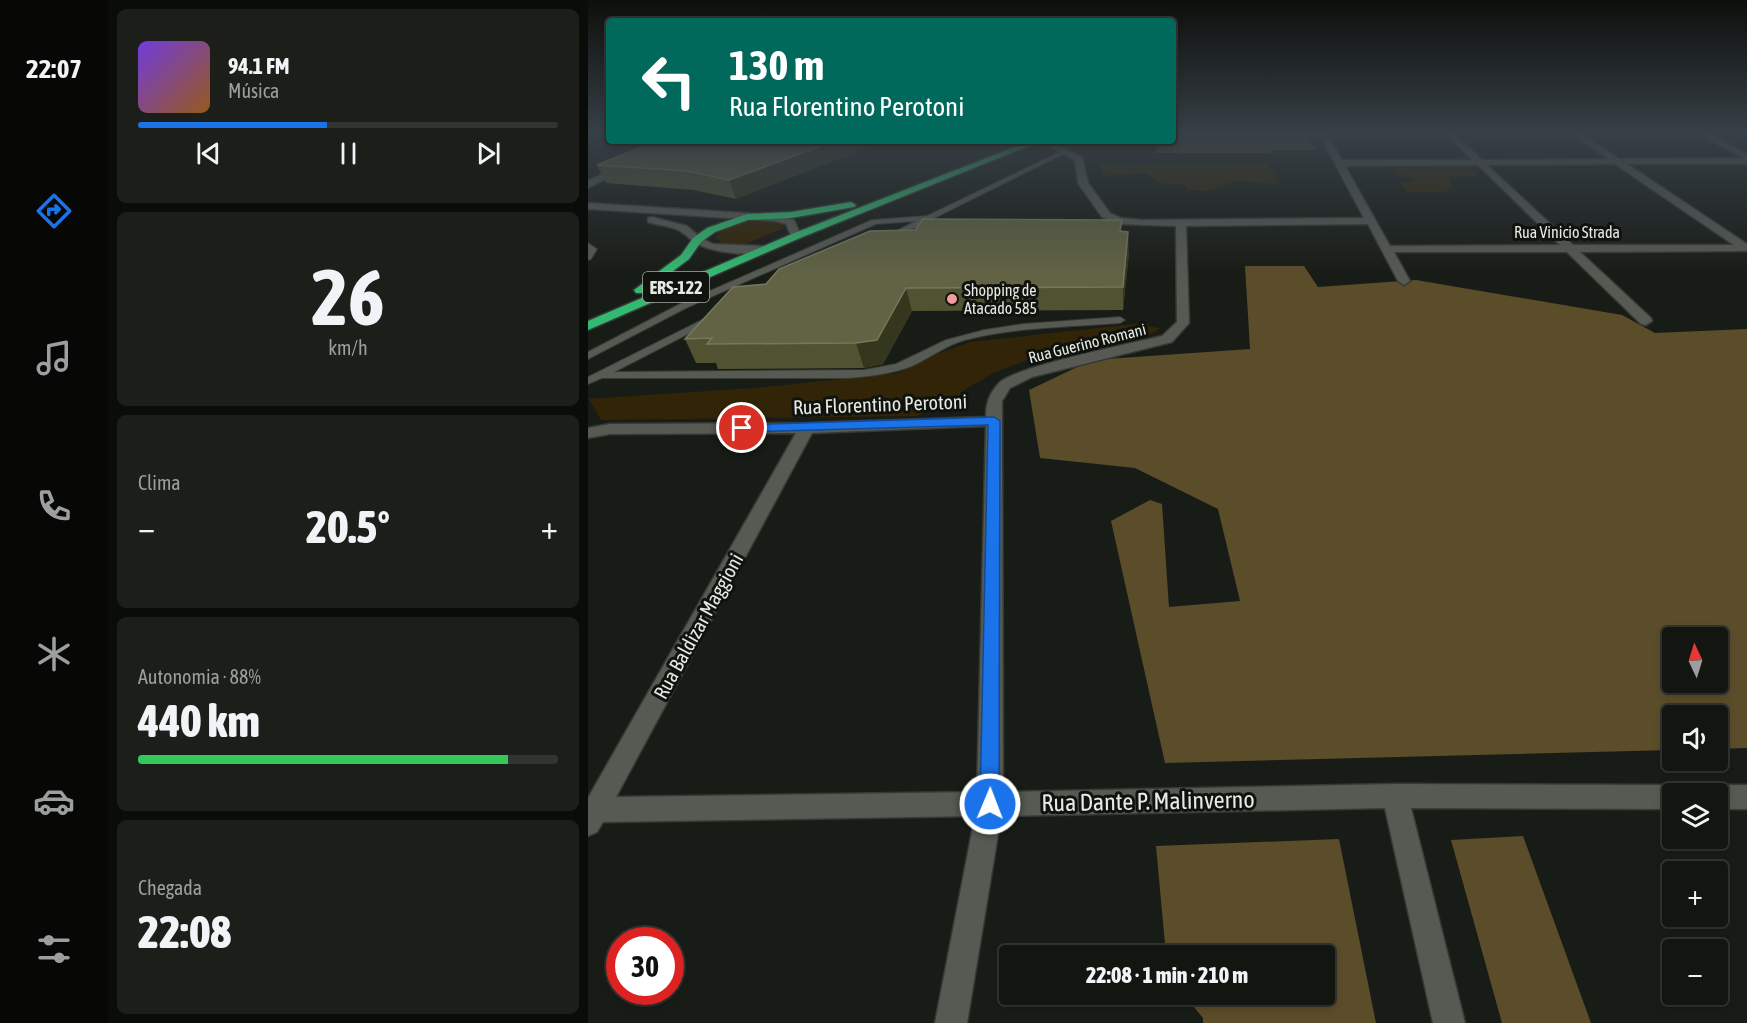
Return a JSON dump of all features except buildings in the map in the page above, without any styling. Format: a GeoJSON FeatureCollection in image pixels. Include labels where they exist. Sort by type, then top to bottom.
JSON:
{"type":"FeatureCollection","features":[{"type":"Feature","properties":{"kind":"highway","name":"ERS-122"},"geometry":{"type":"LineString","coordinates":[[588,326],[764,249],[851,205],[921,180]]}},
{"type":"Feature","properties":{"kind":"highway","name":"ERS-122"},"geometry":{"type":"LineString","coordinates":[[588,313],[741,250],[794,233],[930,180]]}},
{"type":"Feature","properties":{"kind":"highway"},"geometry":{"type":"LineString","coordinates":[[640,290],[685,257],[697,240],[711,230],[744,214],[791,215],[851,205]]}},
{"type":"Feature","properties":{"kind":"street"},"geometry":{"type":"LineString","coordinates":[[1082,180],[1106,215],[1119,221],[1181,223],[1370,221]]}},
{"type":"Feature","properties":{"kind":"street"},"geometry":{"type":"LineString","coordinates":[[1348,180],[1404,281]]}},
{"type":"Feature","properties":{"kind":"street"},"geometry":{"type":"LineString","coordinates":[[1497,180],[1646,321]]}},
{"type":"Feature","properties":{"kind":"street"},"geometry":{"type":"LineString","coordinates":[[1644,180],[1747,248]]}},
{"type":"Feature","properties":{"kind":"street"},"geometry":{"type":"LineString","coordinates":[[588,207],[730,216],[744,214],[790,222],[794,233]]}},
{"type":"Feature","properties":{"kind":"street"},"geometry":{"type":"LineString","coordinates":[[588,207],[666,222],[683,228],[697,240],[711,247],[741,250],[764,249]]}},
{"type":"Feature","properties":{"kind":"street","name":"Rua Guerino Romani"},"geometry":{"type":"LineString","coordinates":[[951,1023],[990,804],[994,401],[1005,385],[1027,374],[1167,339],[1182,323],[1181,223]]}},
{"type":"Feature","properties":{"kind":"street","name":"Rua Vinicio Strada"},"geometry":{"type":"LineString","coordinates":[[1388,249],[1747,248]]}},
{"type":"Feature","properties":{"kind":"street","name":"Rua Florentino Perotoni"},"geometry":{"type":"LineString","coordinates":[[588,433],[610,429],[807,428],[994,421]]}},
{"type":"Feature","properties":{"kind":"street","name":"Rua Baldizar Maggioni"},"geometry":{"type":"LineString","coordinates":[[591,814],[807,428]]}},
{"type":"Feature","properties":{"kind":"street"},"geometry":{"type":"LineString","coordinates":[[1395,796],[1449,1023]]}},
{"type":"Feature","properties":{"kind":"street","name":"Rua Dante P. Malinverno"},"geometry":{"type":"LineString","coordinates":[[591,814],[1395,796],[1662,797]]}},
{"type":"Feature","properties":{"kind":"street"},"geometry":{"type":"LineString","coordinates":[[1728,797],[1747,797]]}},
{"type":"Feature","properties":{"kind":"lane"},"geometry":{"type":"LineString","coordinates":[[877,242],[932,218],[1009,180]]}},
{"type":"Feature","properties":{"kind":"lane"},"geometry":{"type":"LineString","coordinates":[[588,356],[683,306],[875,222],[932,218]]}},
{"type":"Feature","properties":{"kind":"lane"},"geometry":{"type":"LineString","coordinates":[[899,233],[921,233]]}},
{"type":"Feature","properties":{"kind":"lane"},"geometry":{"type":"LineString","coordinates":[[588,246],[593,249],[588,257]]}},
{"type":"Feature","properties":{"kind":"lane"},"geometry":{"type":"LineString","coordinates":[[588,381],[716,316]]}},
{"type":"Feature","properties":{"kind":"lane"},"geometry":{"type":"LineString","coordinates":[[601,375],[849,375],[886,371],[909,364],[940,345],[962,337],[987,332],[1120,320]]}},
{"type":"Feature","properties":{"kind":"shaded area"},"geometry":{"type":"Polygon","coordinates":[[[1156,180],[1277,180],[1280,185],[1238,181],[1210,191],[1187,190],[1186,185],[1162,184],[1156,180]]]}},
{"type":"Feature","properties":{"kind":"shaded area"},"geometry":{"type":"Polygon","coordinates":[[[1412,180],[1449,180],[1452,186],[1445,192],[1407,192],[1400,183],[1414,182],[1412,180]]]}},
{"type":"Feature","properties":{"kind":"shaded area"},"geometry":{"type":"Polygon","coordinates":[[[769,220],[781,223],[784,228],[743,245],[722,243],[715,237],[734,225],[769,220]]]}},
{"type":"Feature","properties":{"kind":"shaded area"},"geometry":{"type":"Polygon","coordinates":[[[1245,266],[1304,266],[1318,287],[1416,280],[1622,315],[1655,333],[1747,329],[1747,748],[1728,749],[1728,705],[1662,705],[1662,750],[1165,763],[1111,521],[1150,500],[1162,504],[1169,607],[1240,601],[1218,509],[1135,468],[1040,458],[1029,390],[1092,360],[1250,349],[1245,266]]]}},
{"type":"Feature","properties":{"kind":"shaded area"},"geometry":{"type":"Polygon","coordinates":[[[1134,324],[1160,328],[1146,336],[1131,336],[1025,361],[995,372],[961,392],[958,404],[948,409],[932,408],[918,416],[601,420],[589,399],[754,388],[899,373],[932,356],[970,342],[1134,324]]]}},
{"type":"Feature","properties":{"kind":"shaded area"},"geometry":{"type":"Polygon","coordinates":[[[1523,836],[1591,1023],[1502,1023],[1451,840],[1523,836]]]}},
{"type":"Feature","properties":{"kind":"shaded area"},"geometry":{"type":"Polygon","coordinates":[[[1339,839],[1376,1023],[1203,1023],[1203,1018],[1192,1005],[1335,1005],[1335,945],[1165,945],[1156,846],[1339,839]]]}},
{"type":"Feature","properties":{"kind":"place","name":"Shopping de Atacado 585"},"geometry":{"type":"Point","coordinates":[952,299]}},
{"type":"Feature","properties":{"kind":"route"},"geometry":{"type":"LineString","coordinates":[[742,428],[807,428],[994,421],[990,804]]}}]}
